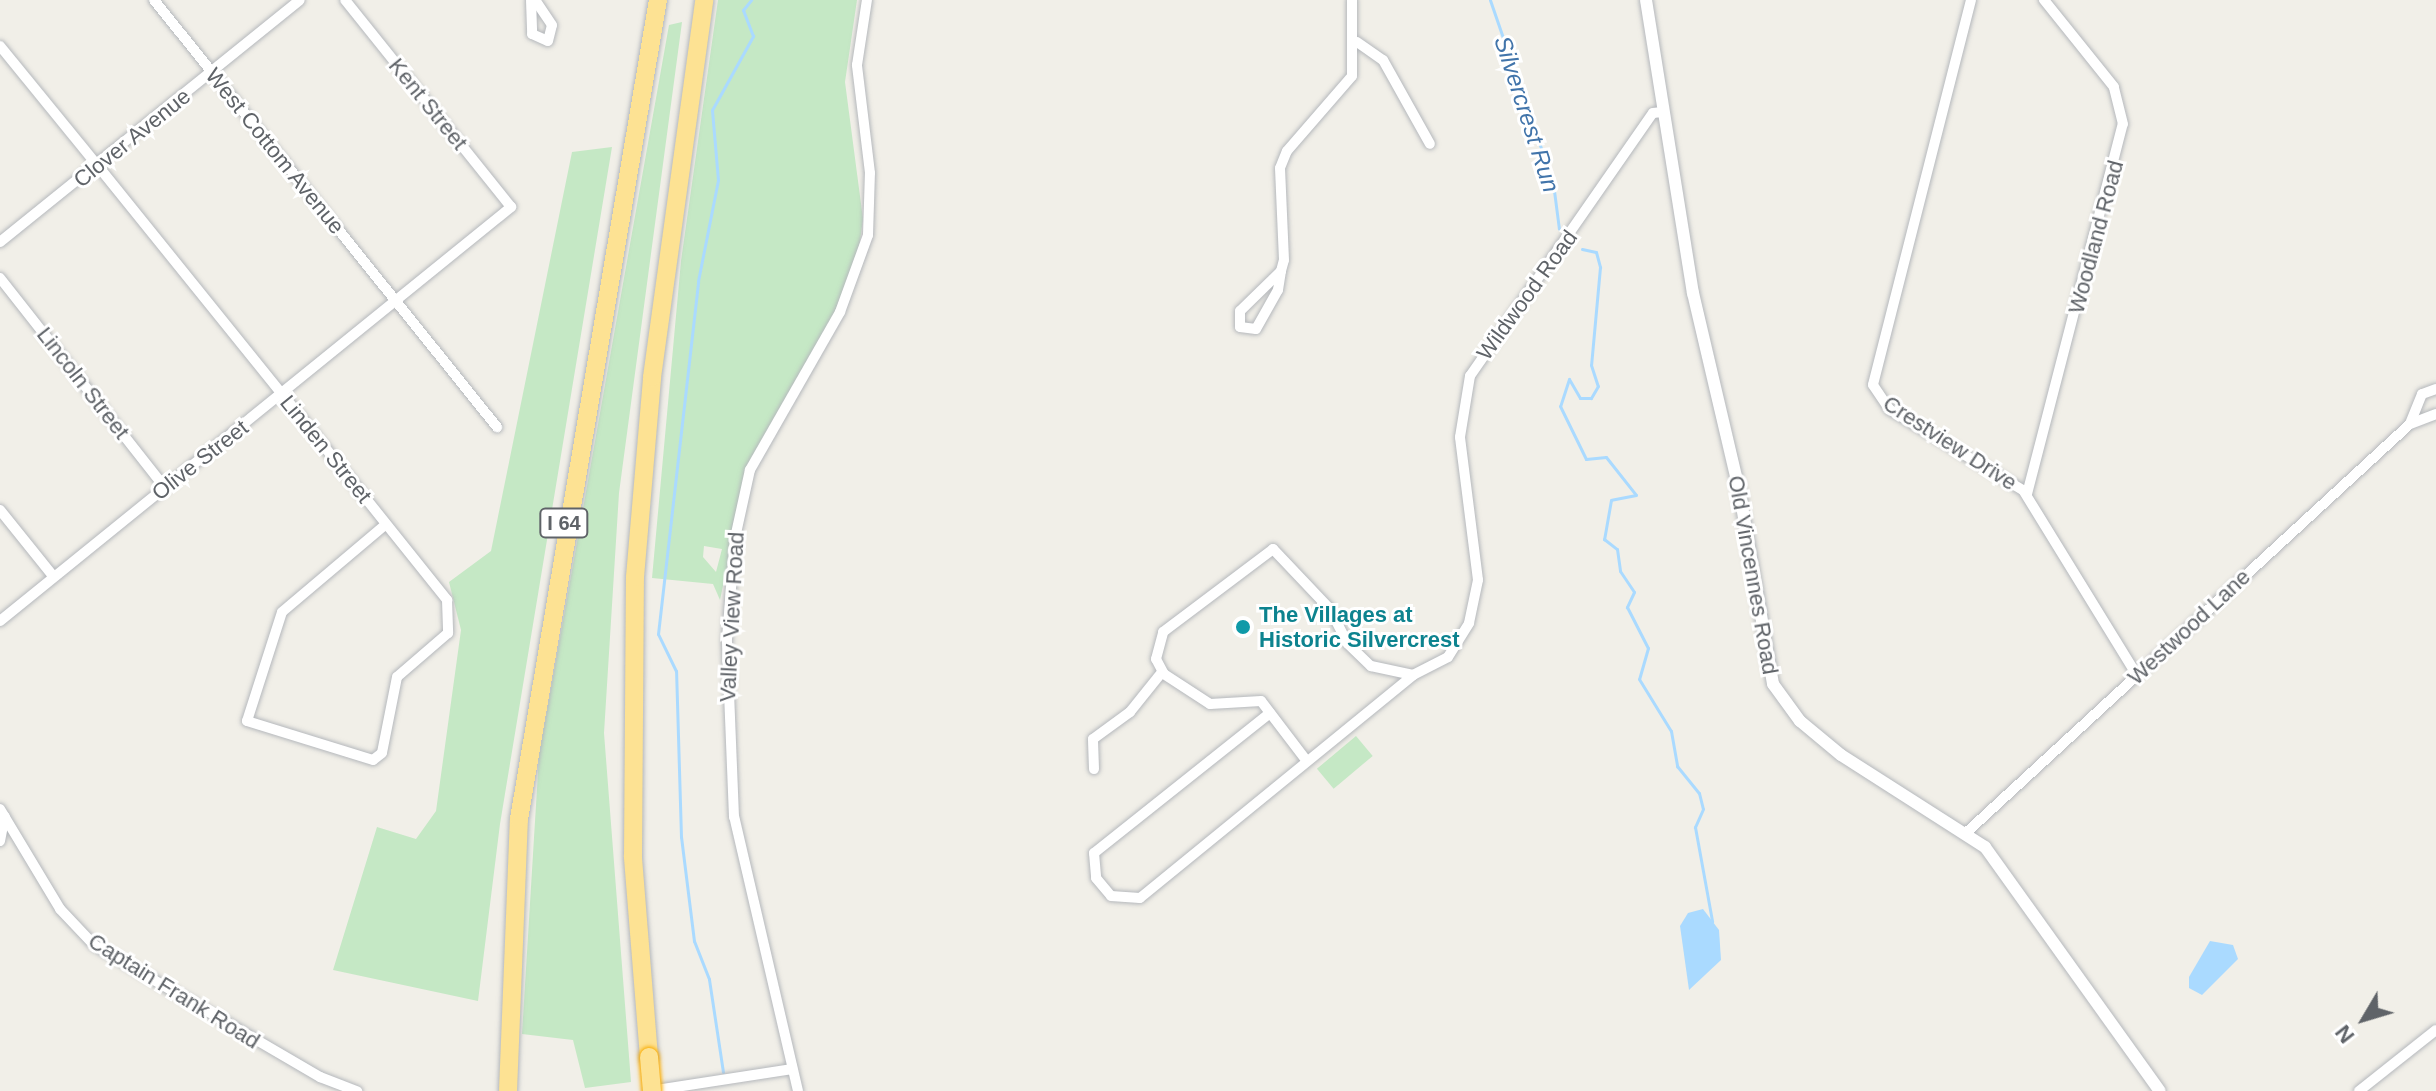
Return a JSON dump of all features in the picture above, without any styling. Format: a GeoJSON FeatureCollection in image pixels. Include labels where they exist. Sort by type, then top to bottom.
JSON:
{"type":"FeatureCollection","features":[{"type":"Feature","properties":{"kind":"highway","name":"I 64"},"geometry":{"type":"LineString","coordinates":[[507,1087],[524,779],[658,0]]}},
{"type":"Feature","properties":{"kind":"highway"},"geometry":{"type":"LineString","coordinates":[[651,1091],[633,856],[635,577],[652,377],[704,0]]}},
{"type":"Feature","properties":{"kind":"street","name":"West Cottom Avenue"},"geometry":{"type":"LineString","coordinates":[[154,0],[497,427]]}},
{"type":"Feature","properties":{"kind":"street","name":"Clover Avenue"},"geometry":{"type":"LineString","coordinates":[[0,242],[300,0]]}},
{"type":"Feature","properties":{"kind":"street","name":"Kent Street"},"geometry":{"type":"LineString","coordinates":[[345,0],[511,207]]}},
{"type":"Feature","properties":{"kind":"street","name":"Valley View Road"},"geometry":{"type":"LineString","coordinates":[[792,1069],[734,817],[727,639],[734,546],[750,470],[840,312],[868,235],[870,173],[857,65],[867,0]]}},
{"type":"Feature","properties":{"kind":"street"},"geometry":{"type":"LineString","coordinates":[[1281,271],[1240,311],[1240,327],[1258,327],[1281,271],[1283,159],[1348,84],[1357,42],[1352,0]]}},
{"type":"Feature","properties":{"kind":"street","name":"Old Vincennes Road"},"geometry":{"type":"LineString","coordinates":[[1646,0],[1662,112],[1773,684],[1800,721],[1841,755],[1968,831],[2160,1091]]}},
{"type":"Feature","properties":{"kind":"street","name":"Crestview Drive"},"geometry":{"type":"LineString","coordinates":[[1971,0],[1873,385],[1889,409],[2027,494],[2137,675]]}},
{"type":"Feature","properties":{"kind":"street","name":"Woodland Road"},"geometry":{"type":"LineString","coordinates":[[2027,494],[2123,124],[2114,87],[2044,0]]}},
{"type":"Feature","properties":{"kind":"street"},"geometry":{"type":"LineString","coordinates":[[1357,42],[1383,60],[1430,144]]}},
{"type":"Feature","properties":{"kind":"street","name":"Linden Street"},"geometry":{"type":"LineString","coordinates":[[0,46],[386,524],[453,617],[448,633],[391,688],[382,753],[362,761],[247,721],[282,612],[386,524]]}},
{"type":"Feature","properties":{"kind":"street","name":"Wildwood Road"},"geometry":{"type":"LineString","coordinates":[[1270,713],[1100,847],[1091,861],[1096,878],[1116,900],[1140,898],[1413,675],[1440,665],[1457,647],[1476,596],[1478,549],[1460,437],[1470,376],[1653,113],[1662,112]]}},
{"type":"Feature","properties":{"kind":"street","name":"Olive Street"},"geometry":{"type":"LineString","coordinates":[[0,621],[283,395],[511,207]]}},
{"type":"Feature","properties":{"kind":"street","name":"Lincoln Street"},"geometry":{"type":"LineString","coordinates":[[0,278],[165,488]]}},
{"type":"Feature","properties":{"kind":"street","name":"Westwood Lane"},"geometry":{"type":"LineString","coordinates":[[2410,424],[2418,399],[2436,389]]}},
{"type":"Feature","properties":{"kind":"street","name":"Westwood Lane"},"geometry":{"type":"LineString","coordinates":[[1968,831],[2410,424],[2436,414]]}},
{"type":"Feature","properties":{"kind":"street"},"geometry":{"type":"LineString","coordinates":[[0,510],[53,576]]}},
{"type":"Feature","properties":{"kind":"street"},"geometry":{"type":"LineString","coordinates":[[1306,760],[1261,701],[1210,704],[1162,672],[1156,651],[1163,632],[1268,549],[1324,602],[1343,634],[1371,666],[1413,675]]}},
{"type":"Feature","properties":{"kind":"street"},"geometry":{"type":"LineString","coordinates":[[1094,769],[1093,739],[1130,712],[1162,672]]}},
{"type":"Feature","properties":{"kind":"street"},"geometry":{"type":"LineString","coordinates":[[0,841],[3,812]]}},
{"type":"Feature","properties":{"kind":"street","name":"Captain Frank Road"},"geometry":{"type":"LineString","coordinates":[[3,812],[60,909],[94,945],[264,1047],[357,1091]]}},
{"type":"Feature","properties":{"kind":"street"},"geometry":{"type":"LineString","coordinates":[[2359,1091],[2436,1030]]}},
{"type":"Feature","properties":{"kind":"street"},"geometry":{"type":"LineString","coordinates":[[651,1091],[703,1086],[792,1069],[798,1091]]}},
{"type":"Feature","properties":{"kind":"green space"},"geometry":{"type":"Polygon","coordinates":[[[718,0],[857,0],[845,82],[863,219],[857,262],[829,326],[747,471],[720,600],[713,584],[652,578],[681,261],[718,0]],[[704,546],[703,557],[716,572],[722,549],[704,546]]]}},
{"type":"Feature","properties":{"kind":"green space"},"geometry":{"type":"Polygon","coordinates":[[[682,22],[619,493],[604,733],[631,1082],[585,1088],[573,1040],[522,1034],[539,756],[669,25],[682,22]]]}},
{"type":"Feature","properties":{"kind":"green space"},"geometry":{"type":"Polygon","coordinates":[[[612,147],[500,824],[478,1001],[333,970],[377,827],[416,839],[436,811],[461,630],[449,582],[491,551],[572,152],[612,147]]]}},
{"type":"Feature","properties":{"kind":"green space"},"geometry":{"type":"Polygon","coordinates":[[[1356,736],[1373,756],[1334,789],[1317,769],[1356,736]]]}},
{"type":"Feature","properties":{"kind":"water"},"geometry":{"type":"Polygon","coordinates":[[[1703,909],[1719,930],[1721,960],[1689,990],[1680,926],[1688,913],[1703,909]]]}},
{"type":"Feature","properties":{"kind":"water"},"geometry":{"type":"Polygon","coordinates":[[[2210,941],[2233,945],[2238,959],[2202,995],[2189,988],[2189,977],[2210,941]]]}},
{"type":"Feature","properties":{"kind":"waterway"},"geometry":{"type":"LineString","coordinates":[[723,1072],[709,979],[694,941],[681,837],[676,671],[658,634],[698,281],[718,180],[712,110],[753,36],[743,10],[751,0]]}},
{"type":"Feature","properties":{"kind":"waterway","name":"Silvercrest Run"},"geometry":{"type":"LineString","coordinates":[[1490,0],[1553,183],[1559,229]]}},
{"type":"Feature","properties":{"kind":"waterway","name":"Silvercrest Run"},"geometry":{"type":"LineString","coordinates":[[1582,249],[1596,252],[1600,267],[1591,365],[1598,386],[1591,398],[1580,398],[1569,379],[1560,406],[1586,459],[1606,457],[1636,495],[1611,500],[1604,539],[1617,549],[1620,571],[1634,592],[1627,607],[1648,648],[1639,679],[1671,731],[1677,766],[1699,793],[1703,809],[1695,827],[1712,921]]}},
{"type":"Feature","properties":{"kind":"place","name":"The Villages at Historic Silvercrest"},"geometry":{"type":"Point","coordinates":[1243,627]}}]}
